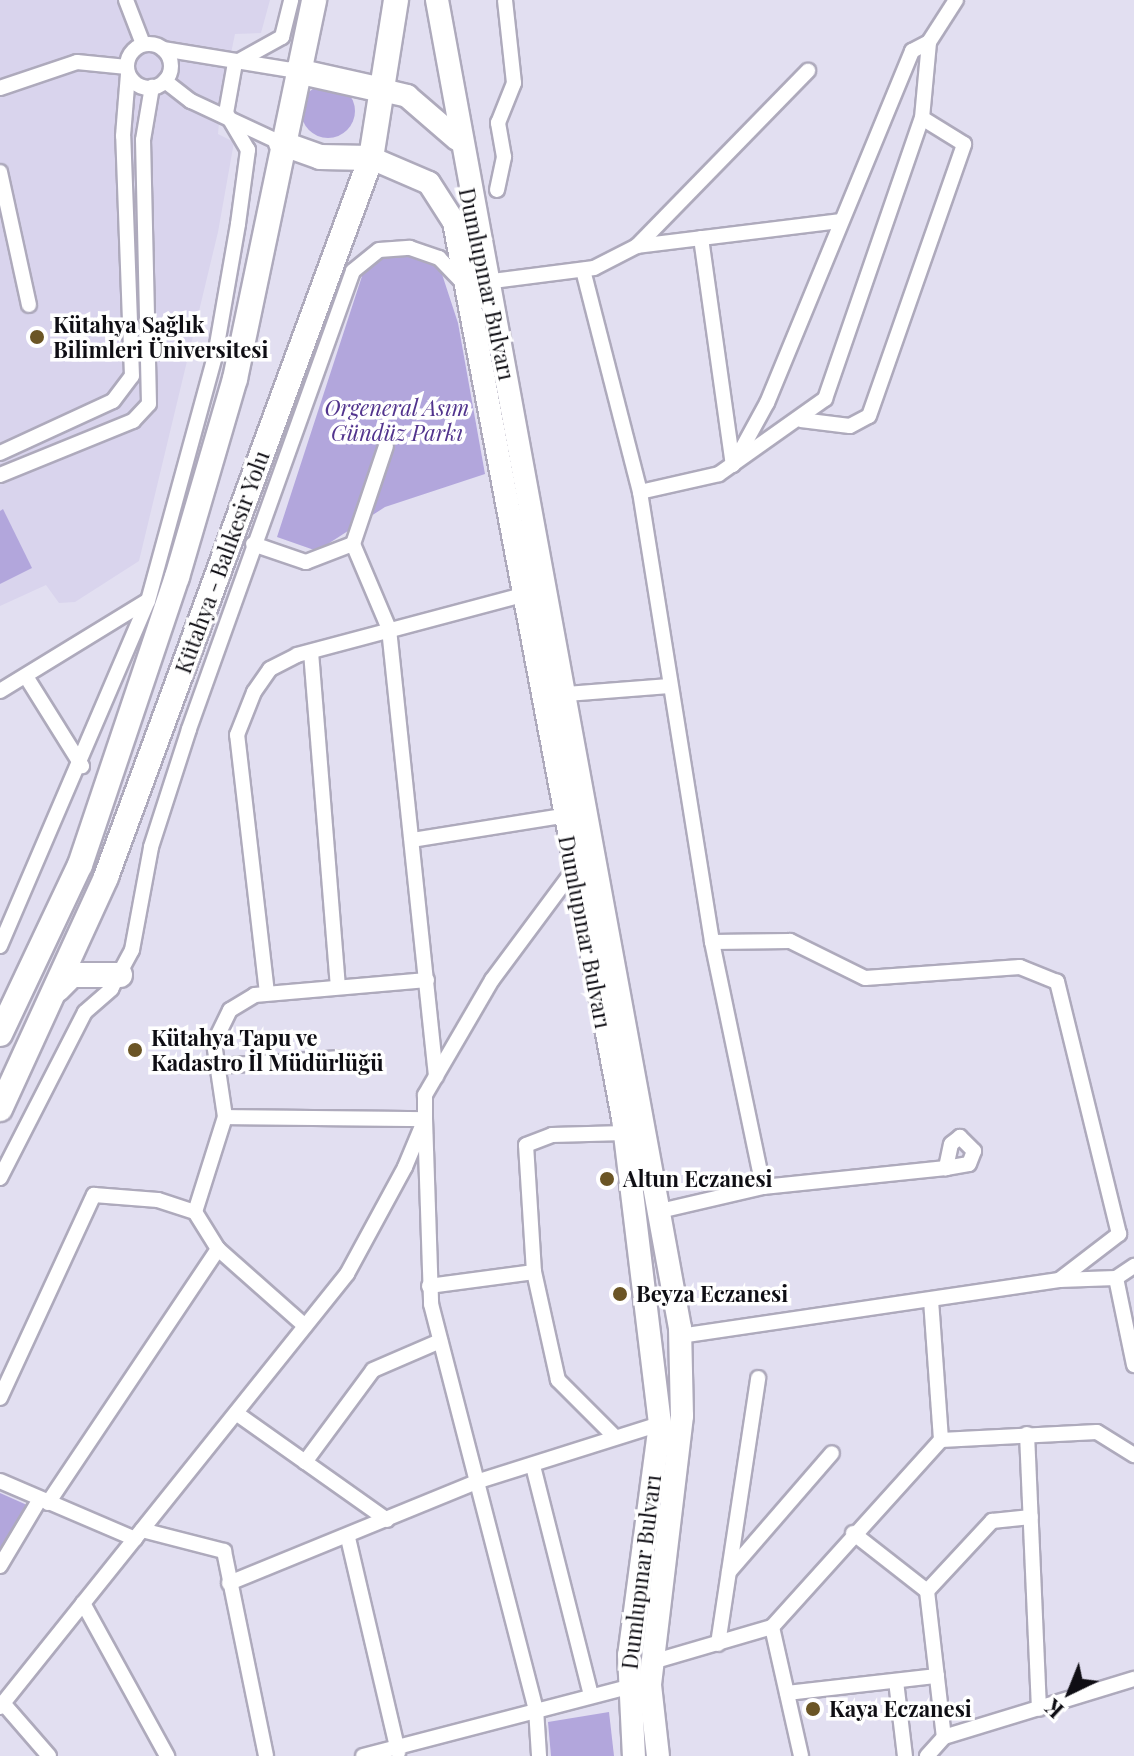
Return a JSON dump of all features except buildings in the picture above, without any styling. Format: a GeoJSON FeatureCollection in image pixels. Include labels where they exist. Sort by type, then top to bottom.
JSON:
{"type":"FeatureCollection","features":[{"type":"Feature","properties":{"kind":"highway","name":"Kütahya - Balıkesir Yolu"},"geometry":{"type":"LineString","coordinates":[[0,1034],[80,865],[132,723],[235,379],[273,139],[297,71],[314,0]]}},
{"type":"Feature","properties":{"kind":"highway","name":"Kütahya - Balıkesir Yolu"},"geometry":{"type":"LineString","coordinates":[[0,1109],[58,989],[106,877],[371,158],[396,0]]}},
{"type":"Feature","properties":{"kind":"highway"},"geometry":{"type":"LineString","coordinates":[[297,71],[382,90]]}},
{"type":"Feature","properties":{"kind":"highway"},"geometry":{"type":"LineString","coordinates":[[273,139],[320,157],[371,158]]}},
{"type":"Feature","properties":{"kind":"highway"},"geometry":{"type":"LineString","coordinates":[[58,989],[72,975],[120,975]]}},
{"type":"Feature","properties":{"kind":"main road","name":"Dumlupınar Bulvarı"},"geometry":{"type":"LineString","coordinates":[[437,0],[476,284],[562,816],[625,1133],[660,1424],[628,1687],[634,1756]]}},
{"type":"Feature","properties":{"kind":"main road"},"geometry":{"type":"LineString","coordinates":[[382,90],[407,96],[457,139]]}},
{"type":"Feature","properties":{"kind":"main road","name":"Dumlupınar Bulvarı"},"geometry":{"type":"LineString","coordinates":[[371,158],[441,193],[476,284],[567,694],[660,1211],[680,1336],[682,1416],[652,1662],[658,1756]]}},
{"type":"Feature","properties":{"kind":"street"},"geometry":{"type":"LineString","coordinates":[[126,0],[143,44]]}},
{"type":"Feature","properties":{"kind":"street"},"geometry":{"type":"LineString","coordinates":[[235,63],[282,37],[291,0]]}},
{"type":"Feature","properties":{"kind":"street"},"geometry":{"type":"LineString","coordinates":[[497,190],[504,157],[498,123],[514,83],[505,0]]}},
{"type":"Feature","properties":{"kind":"street"},"geometry":{"type":"LineString","coordinates":[[640,492],[733,465],[801,420],[825,399],[922,118],[929,42],[956,0]]}},
{"type":"Feature","properties":{"kind":"street"},"geometry":{"type":"LineString","coordinates":[[733,465],[767,403],[912,51],[929,42]]}},
{"type":"Feature","properties":{"kind":"street"},"geometry":{"type":"LineString","coordinates":[[143,44],[235,63],[297,71]]}},
{"type":"Feature","properties":{"kind":"street"},"geometry":{"type":"LineString","coordinates":[[0,453],[113,401],[132,376],[123,136],[128,70],[143,44]]}},
{"type":"Feature","properties":{"kind":"street"},"geometry":{"type":"LineString","coordinates":[[0,475],[133,421],[149,404],[143,140],[159,84],[171,61],[163,49]]}},
{"type":"Feature","properties":{"kind":"street"},"geometry":{"type":"LineString","coordinates":[[0,88],[77,62],[128,70],[191,101],[226,113],[273,139]]}},
{"type":"Feature","properties":{"kind":"street"},"geometry":{"type":"LineString","coordinates":[[0,946],[82,766],[148,601],[215,356],[248,150],[226,113],[235,63]]}},
{"type":"Feature","properties":{"kind":"street"},"geometry":{"type":"LineString","coordinates":[[637,246],[808,71]]}},
{"type":"Feature","properties":{"kind":"street"},"geometry":{"type":"LineString","coordinates":[[801,420],[850,426],[869,416],[964,144],[922,118]]}},
{"type":"Feature","properties":{"kind":"street"},"geometry":{"type":"LineString","coordinates":[[248,150],[273,139]]}},
{"type":"Feature","properties":{"kind":"street"},"geometry":{"type":"LineString","coordinates":[[0,172],[29,305]]}},
{"type":"Feature","properties":{"kind":"street"},"geometry":{"type":"LineString","coordinates":[[0,1178],[85,1012],[120,975],[151,847],[253,544],[353,271],[379,250],[410,248],[439,258],[476,284],[583,270],[637,246],[840,221]]}},
{"type":"Feature","properties":{"kind":"street"},"geometry":{"type":"LineString","coordinates":[[701,238],[733,465]]}},
{"type":"Feature","properties":{"kind":"street"},"geometry":{"type":"LineString","coordinates":[[583,270],[640,492],[712,942],[763,1187]]}},
{"type":"Feature","properties":{"kind":"street"},"geometry":{"type":"LineString","coordinates":[[386,446],[353,544],[389,629],[436,1077]]}},
{"type":"Feature","properties":{"kind":"street"},"geometry":{"type":"LineString","coordinates":[[253,544],[306,562],[353,544]]}},
{"type":"Feature","properties":{"kind":"street"},"geometry":{"type":"LineString","coordinates":[[267,993],[237,735],[270,669],[311,652],[389,629],[527,594]]}},
{"type":"Feature","properties":{"kind":"street"},"geometry":{"type":"LineString","coordinates":[[0,691],[27,678],[148,601]]}},
{"type":"Feature","properties":{"kind":"street"},"geometry":{"type":"LineString","coordinates":[[311,652],[338,987]]}},
{"type":"Feature","properties":{"kind":"street"},"geometry":{"type":"LineString","coordinates":[[27,678],[82,766]]}},
{"type":"Feature","properties":{"kind":"street"},"geometry":{"type":"LineString","coordinates":[[567,694],[669,686]]}},
{"type":"Feature","properties":{"kind":"street"},"geometry":{"type":"LineString","coordinates":[[412,840],[562,816]]}},
{"type":"Feature","properties":{"kind":"street"},"geometry":{"type":"LineString","coordinates":[[539,1756],[536,1709],[440,1341],[429,1286],[425,1095],[492,980],[573,871]]}},
{"type":"Feature","properties":{"kind":"street"},"geometry":{"type":"LineString","coordinates":[[712,942],[790,941],[865,978],[1020,967],[1057,982],[1119,1234],[1059,1280]]}},
{"type":"Feature","properties":{"kind":"street"},"geometry":{"type":"LineString","coordinates":[[195,1212],[225,1117],[218,1066],[217,1027],[230,1010],[267,993],[427,980]]}},
{"type":"Feature","properties":{"kind":"street"},"geometry":{"type":"LineString","coordinates":[[218,1066],[337,1058]]}},
{"type":"Feature","properties":{"kind":"street"},"geometry":{"type":"LineString","coordinates":[[225,1117],[425,1119]]}},
{"type":"Feature","properties":{"kind":"street"},"geometry":{"type":"LineString","coordinates":[[49,1756],[2,1705],[347,1274],[425,1119]]}},
{"type":"Feature","properties":{"kind":"street"},"geometry":{"type":"LineString","coordinates":[[615,1437],[558,1380],[534,1272],[526,1145],[552,1135],[625,1133]]}},
{"type":"Feature","properties":{"kind":"street"},"geometry":{"type":"LineString","coordinates":[[660,1211],[763,1187],[946,1168]]}},
{"type":"Feature","properties":{"kind":"street"},"geometry":{"type":"LineString","coordinates":[[0,1398],[94,1195],[146,1198],[195,1212],[218,1249],[305,1326]]}},
{"type":"Feature","properties":{"kind":"street"},"geometry":{"type":"LineString","coordinates":[[0,1566],[218,1249]]}},
{"type":"Feature","properties":{"kind":"street"},"geometry":{"type":"LineString","coordinates":[[680,1336],[1059,1280],[1116,1278],[1134,1266]]}},
{"type":"Feature","properties":{"kind":"street"},"geometry":{"type":"LineString","coordinates":[[429,1286],[534,1272]]}},
{"type":"Feature","properties":{"kind":"street"},"geometry":{"type":"LineString","coordinates":[[1116,1278],[1134,1365]]}},
{"type":"Feature","properties":{"kind":"street"},"geometry":{"type":"LineString","coordinates":[[931,1300],[941,1440]]}},
{"type":"Feature","properties":{"kind":"street"},"geometry":{"type":"LineString","coordinates":[[305,1462],[373,1370],[440,1341]]}},
{"type":"Feature","properties":{"kind":"street"},"geometry":{"type":"LineString","coordinates":[[718,1644],[758,1378]]}},
{"type":"Feature","properties":{"kind":"street"},"geometry":{"type":"LineString","coordinates":[[236,1413],[387,1520]]}},
{"type":"Feature","properties":{"kind":"street"},"geometry":{"type":"LineString","coordinates":[[229,1583],[348,1538],[479,1481],[660,1424]]}},
{"type":"Feature","properties":{"kind":"street"},"geometry":{"type":"LineString","coordinates":[[652,1662],[772,1627],[853,1533],[941,1440],[1097,1432],[1134,1455]]}},
{"type":"Feature","properties":{"kind":"street"},"geometry":{"type":"LineString","coordinates":[[1027,1434],[1039,1709]]}},
{"type":"Feature","properties":{"kind":"street"},"geometry":{"type":"LineString","coordinates":[[729,1572],[832,1453]]}},
{"type":"Feature","properties":{"kind":"street"},"geometry":{"type":"LineString","coordinates":[[533,1466],[591,1696]]}},
{"type":"Feature","properties":{"kind":"street"},"geometry":{"type":"LineString","coordinates":[[0,1481],[44,1501],[138,1534],[224,1551],[266,1756]]}},
{"type":"Feature","properties":{"kind":"street"},"geometry":{"type":"LineString","coordinates":[[927,1591],[992,1521],[1031,1517]]}},
{"type":"Feature","properties":{"kind":"street"},"geometry":{"type":"LineString","coordinates":[[853,1533],[927,1591],[944,1737]]}},
{"type":"Feature","properties":{"kind":"street"},"geometry":{"type":"LineString","coordinates":[[348,1538],[398,1751]]}},
{"type":"Feature","properties":{"kind":"street"},"geometry":{"type":"LineString","coordinates":[[83,1603],[167,1756]]}},
{"type":"Feature","properties":{"kind":"street"},"geometry":{"type":"LineString","coordinates":[[772,1627],[801,1756]]}},
{"type":"Feature","properties":{"kind":"street"},"geometry":{"type":"LineString","coordinates":[[787,1693],[937,1676]]}},
{"type":"Feature","properties":{"kind":"street"},"geometry":{"type":"LineString","coordinates":[[927,1756],[944,1737],[1134,1679]]}},
{"type":"Feature","properties":{"kind":"street"},"geometry":{"type":"LineString","coordinates":[[896,1681],[905,1756]]}},
{"type":"Feature","properties":{"kind":"street"},"geometry":{"type":"LineString","coordinates":[[363,1756],[398,1751],[536,1709],[628,1687]]}},
{"type":"Feature","properties":{"kind":"shaded area"},"geometry":{"type":"Polygon","coordinates":[[[0,0],[270,0],[261,33],[235,34],[221,101],[218,134],[234,142],[218,232],[139,561],[75,602],[59,603],[46,585],[0,606],[0,0]]]}},
{"type":"Feature","properties":{"kind":"green space"},"geometry":{"type":"Polygon","coordinates":[[[328,84],[347,92],[355,111],[347,130],[328,138],[309,130],[301,111],[309,92],[328,84]]]}},
{"type":"Feature","properties":{"kind":"green space","name":"Orgeneral Asım Gündüz Parkı"},"geometry":{"type":"Polygon","coordinates":[[[412,255],[440,268],[458,323],[485,474],[385,507],[317,551],[277,537],[363,273],[384,257],[412,255]]]}},
{"type":"Feature","properties":{"kind":"green space"},"geometry":{"type":"Polygon","coordinates":[[[3,509],[32,568],[0,584],[0,511],[3,509]]]}},
{"type":"Feature","properties":{"kind":"green space"},"geometry":{"type":"Polygon","coordinates":[[[0,1493],[27,1505],[0,1550],[0,1493]]]}},
{"type":"Feature","properties":{"kind":"green space"},"geometry":{"type":"Polygon","coordinates":[[[609,1712],[614,1756],[551,1756],[548,1722],[609,1712]]]}},
{"type":"Feature","properties":{"kind":"place","name":"Kütahya Sağlık Bilimleri Üniversitesi"},"geometry":{"type":"Point","coordinates":[37,337]}},
{"type":"Feature","properties":{"kind":"place","name":"Kütahya Tapu ve Kadastro İl Müdürlüğü"},"geometry":{"type":"Point","coordinates":[135,1050]}},
{"type":"Feature","properties":{"kind":"place","name":"Altun Eczanesi"},"geometry":{"type":"Point","coordinates":[607,1179]}},
{"type":"Feature","properties":{"kind":"place","name":"Beyza Eczanesi"},"geometry":{"type":"Point","coordinates":[620,1294]}},
{"type":"Feature","properties":{"kind":"place","name":"Kaya Eczanesi"},"geometry":{"type":"Point","coordinates":[813,1709]}}]}
